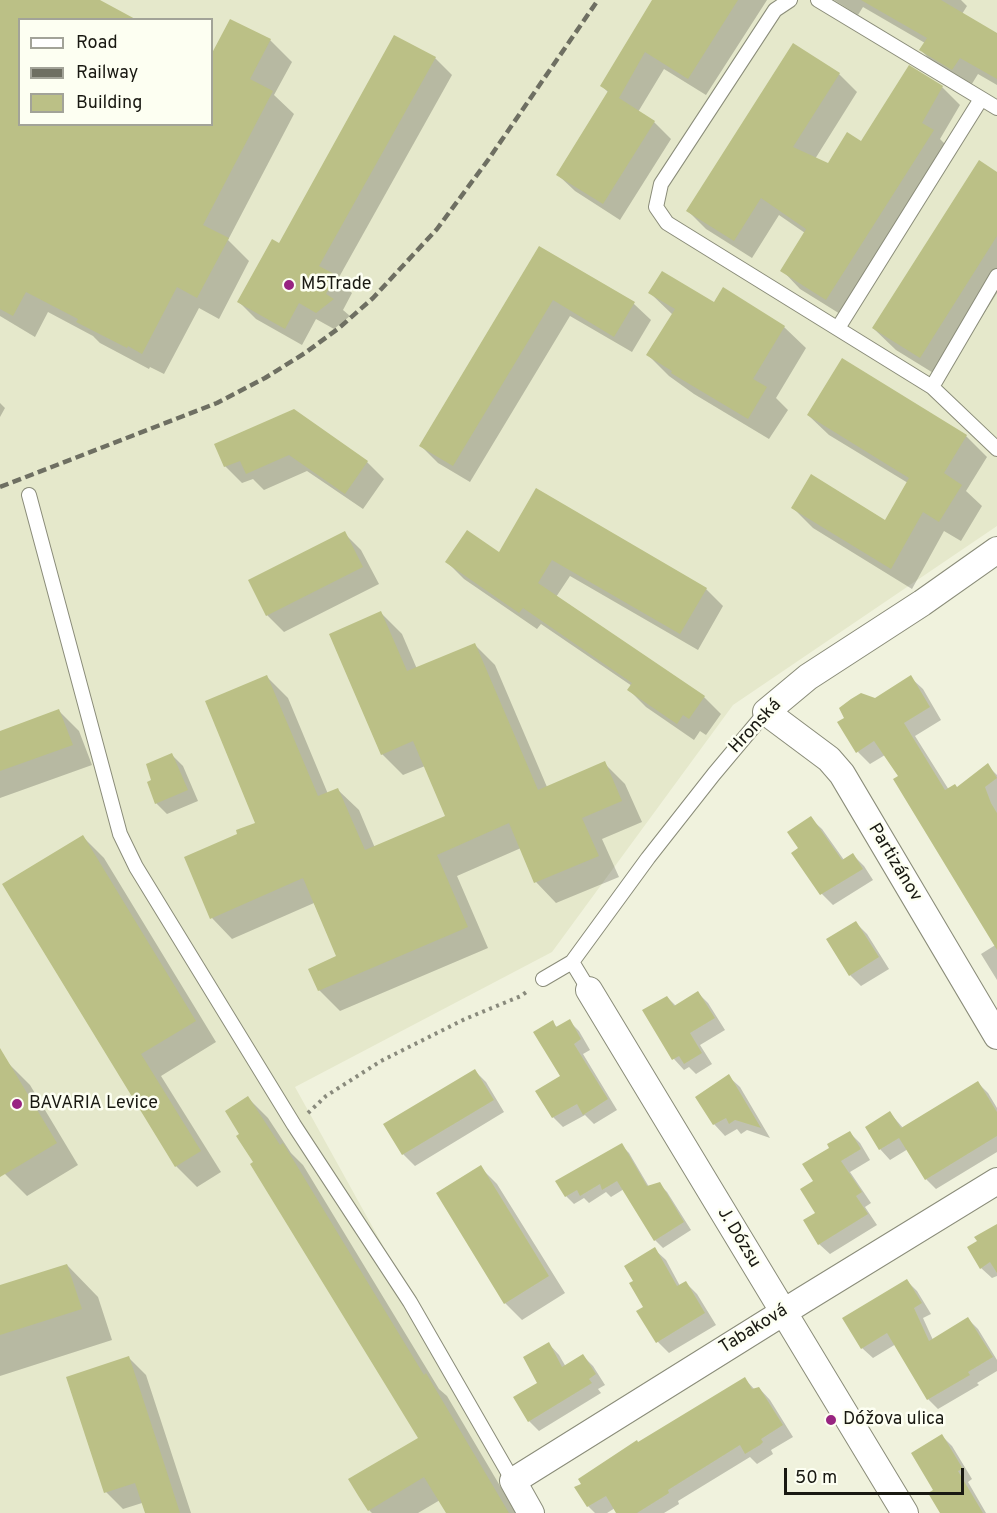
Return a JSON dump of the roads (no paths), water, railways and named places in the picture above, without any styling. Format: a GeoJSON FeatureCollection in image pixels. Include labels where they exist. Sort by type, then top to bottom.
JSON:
{"type":"FeatureCollection","features":[{"type":"Feature","properties":{"kind":"street","name":"Hronská"},"geometry":{"type":"LineString","coordinates":[[766,712],[808,677],[922,603],[997,550]]}},
{"type":"Feature","properties":{"kind":"street","name":"Partizánov"},"geometry":{"type":"LineString","coordinates":[[766,712],[829,759],[842,774],[997,1036]]}},
{"type":"Feature","properties":{"kind":"street","name":"J. Dózsu"},"geometry":{"type":"LineString","coordinates":[[588,990],[905,1513]]}},
{"type":"Feature","properties":{"kind":"street","name":"Tabaková"},"geometry":{"type":"LineString","coordinates":[[513,1481],[997,1181]]}},
{"type":"Feature","properties":{"kind":"street"},"geometry":{"type":"LineString","coordinates":[[513,1481],[531,1513]]}},
{"type":"Feature","properties":{"kind":"lane"},"geometry":{"type":"LineString","coordinates":[[790,0],[775,10],[661,184],[656,207],[667,223],[932,387],[997,449]]}},
{"type":"Feature","properties":{"kind":"lane"},"geometry":{"type":"LineString","coordinates":[[818,0],[997,108]]}},
{"type":"Feature","properties":{"kind":"lane"},"geometry":{"type":"LineString","coordinates":[[838,328],[981,99]]}},
{"type":"Feature","properties":{"kind":"lane"},"geometry":{"type":"LineString","coordinates":[[932,387],[997,276]]}},
{"type":"Feature","properties":{"kind":"lane"},"geometry":{"type":"LineString","coordinates":[[29,495],[120,834],[136,867],[294,1125],[410,1302],[513,1481]]}},
{"type":"Feature","properties":{"kind":"lane","name":"Hronská"},"geometry":{"type":"LineString","coordinates":[[572,963],[648,858],[766,712]]}},
{"type":"Feature","properties":{"kind":"lane"},"geometry":{"type":"LineString","coordinates":[[543,979],[572,963]]}},
{"type":"Feature","properties":{"kind":"lane","name":"J. Dózsu"},"geometry":{"type":"LineString","coordinates":[[572,963],[588,990]]}},
{"type":"Feature","properties":{"kind":"railway"},"geometry":{"type":"LineString","coordinates":[[0,487],[217,403],[265,378],[339,328],[373,298],[437,229],[488,160],[598,0]]}},
{"type":"Feature","properties":{"kind":"place","name":"M5Trade"},"geometry":{"type":"Point","coordinates":[289,285]}},
{"type":"Feature","properties":{"kind":"place","name":"BAVARIA Levice"},"geometry":{"type":"Point","coordinates":[17,1104]}},
{"type":"Feature","properties":{"kind":"place","name":"Dóžova ulica"},"geometry":{"type":"Point","coordinates":[831,1420]}}]}
